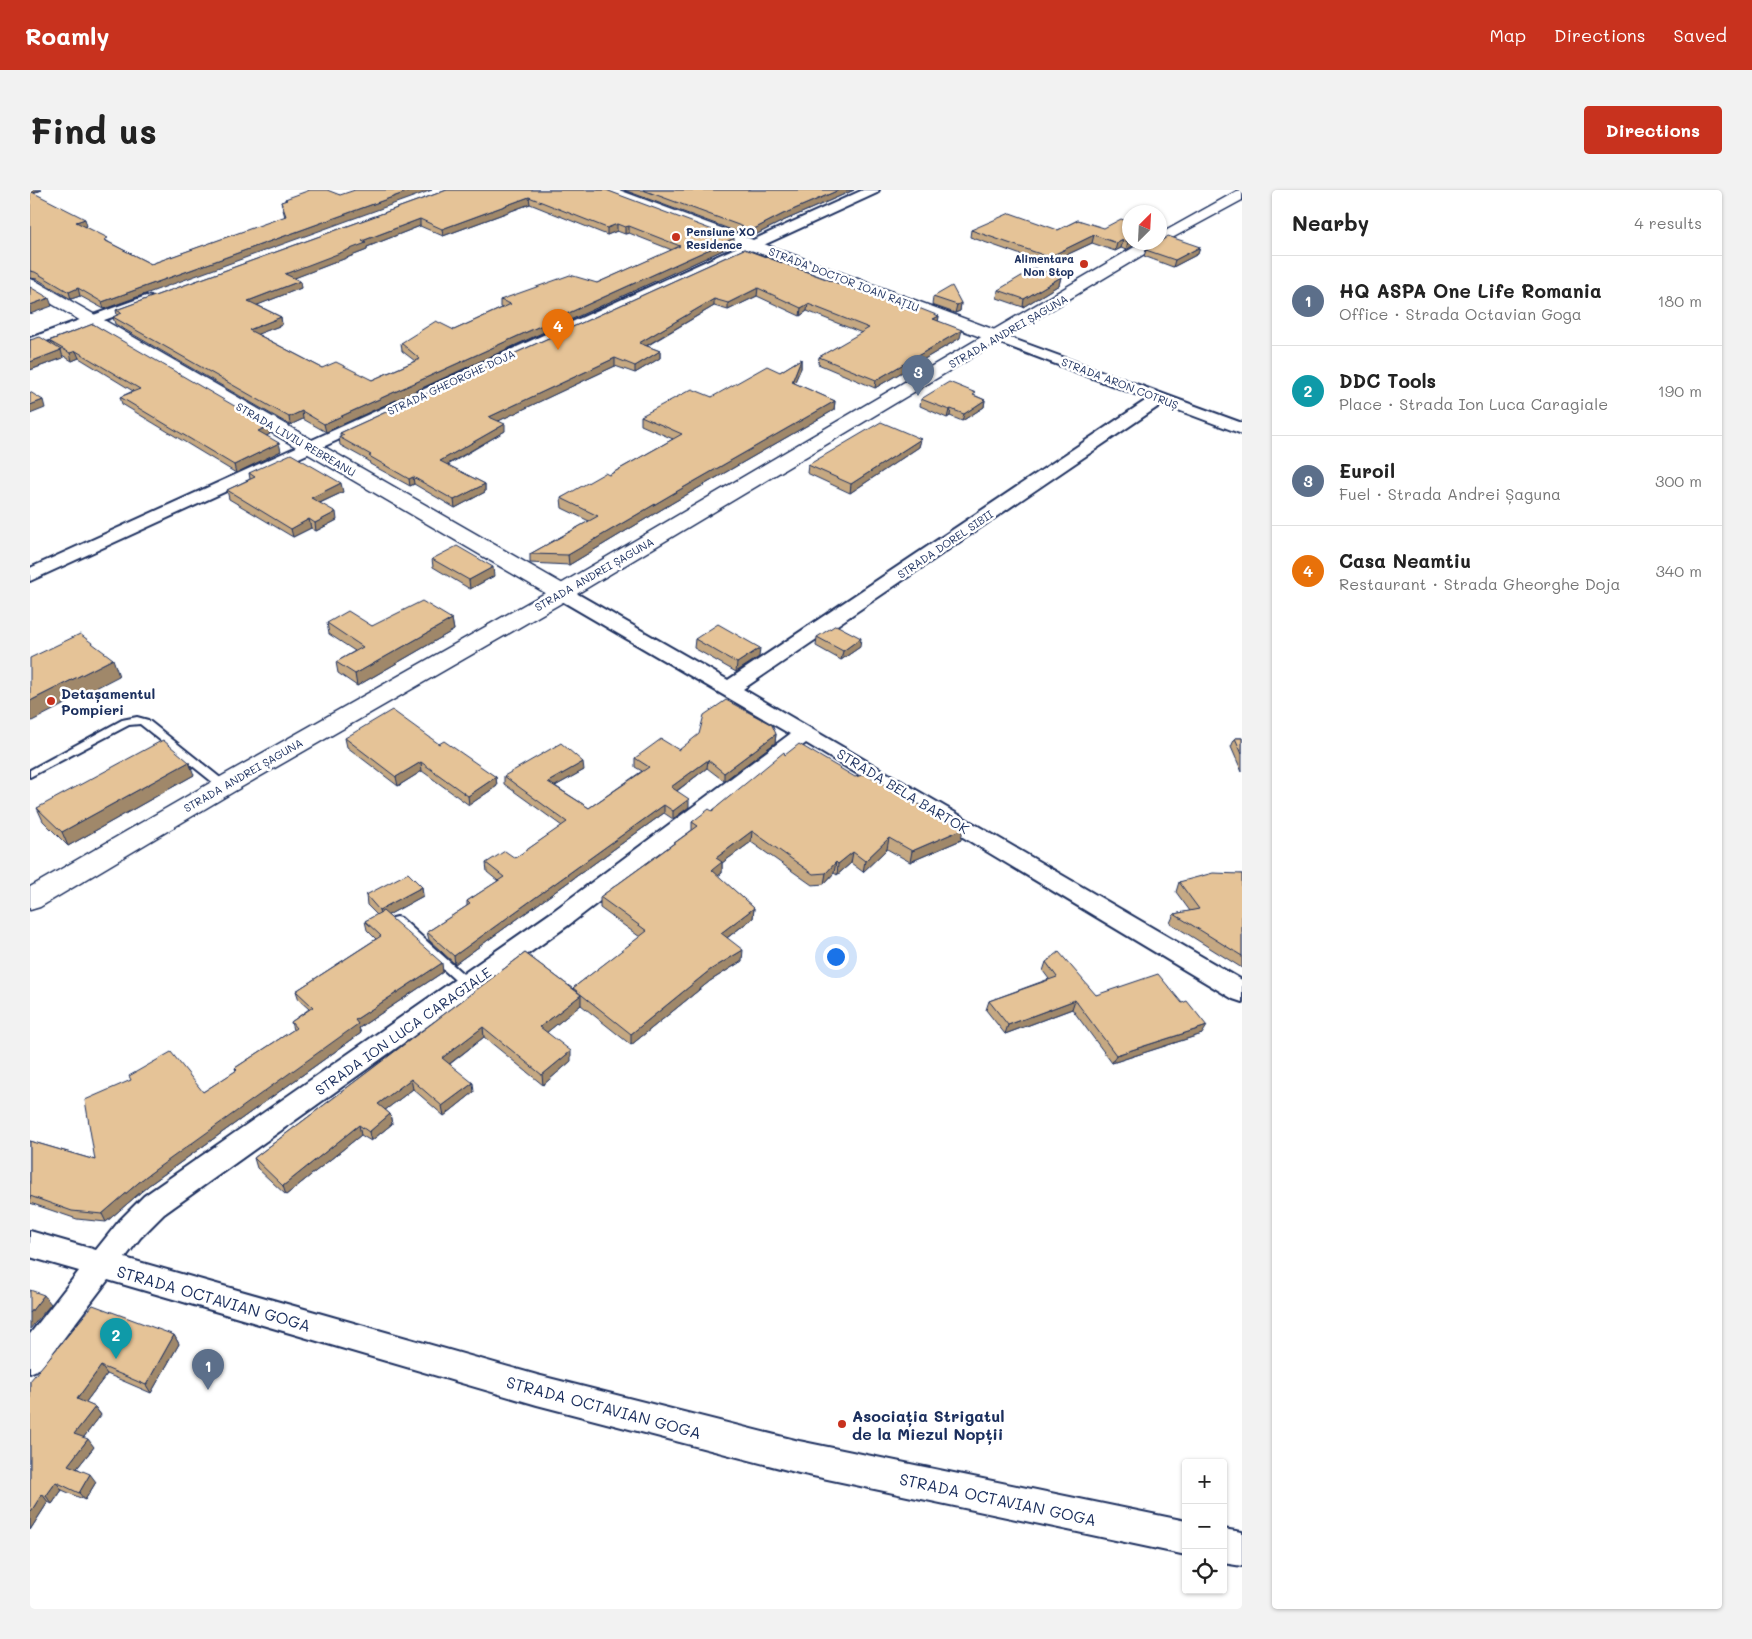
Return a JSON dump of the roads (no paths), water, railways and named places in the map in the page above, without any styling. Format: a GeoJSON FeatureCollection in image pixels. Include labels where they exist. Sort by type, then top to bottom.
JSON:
{"type":"FeatureCollection","features":[{"type":"Feature","properties":{"kind":"main road","name":"STRADA DOCTOR IOAN RAȚIU"},"geometry":{"type":"LineString","coordinates":[[606,190],[997,337]]}},
{"type":"Feature","properties":{"kind":"main road"},"geometry":{"type":"LineString","coordinates":[[1167,236],[1242,194]]}},
{"type":"Feature","properties":{"kind":"main road","name":"STRADA ANDREI ȘAGUNA"},"geometry":{"type":"LineString","coordinates":[[30,900],[224,786],[562,593],[1142,250]]}},
{"type":"Feature","properties":{"kind":"main road","name":"STRADA LIVIU REBREANU"},"geometry":{"type":"LineString","coordinates":[[30,284],[562,593]]}},
{"type":"Feature","properties":{"kind":"street","name":"STRADA GHEORGHE DOJA"},"geometry":{"type":"LineString","coordinates":[[30,575],[873,190]]}},
{"type":"Feature","properties":{"kind":"street"},"geometry":{"type":"LineString","coordinates":[[30,343],[158,296]]}},
{"type":"Feature","properties":{"kind":"street","name":"STRADA ARON COTRUȘ"},"geometry":{"type":"LineString","coordinates":[[997,337],[1242,429]]}},
{"type":"Feature","properties":{"kind":"street","name":"STRADA DOREL SIBII"},"geometry":{"type":"LineString","coordinates":[[729,689],[1161,398]]}},
{"type":"Feature","properties":{"kind":"street","name":"STRADA BELA BARTOK"},"geometry":{"type":"LineString","coordinates":[[562,593],[805,733],[1242,992]]}},
{"type":"Feature","properties":{"kind":"street","name":"STRADA ION LUCA CARAGIALE"},"geometry":{"type":"LineString","coordinates":[[30,1358],[130,1229],[154,1205],[561,918],[805,733]]}},
{"type":"Feature","properties":{"kind":"street","name":"STRADA OCTAVIAN GOGA"},"geometry":{"type":"LineString","coordinates":[[30,1244],[537,1390],[799,1458],[1182,1537]]}},
{"type":"Feature","properties":{"kind":"street"},"geometry":{"type":"LineString","coordinates":[[1227,1547],[1242,1550]]}},
{"type":"Feature","properties":{"kind":"lane"},"geometry":{"type":"LineString","coordinates":[[30,774],[126,722],[137,720],[144,722],[224,786]]}},
{"type":"Feature","properties":{"kind":"lane"},"geometry":{"type":"LineString","coordinates":[[398,920],[468,985]]}},
{"type":"Feature","properties":{"kind":"place","name":"Pensiune XO Residence"},"geometry":{"type":"Point","coordinates":[676,237]}},
{"type":"Feature","properties":{"kind":"place","name":"Alimentara Non Stop"},"geometry":{"type":"Point","coordinates":[1084,264]}},
{"type":"Feature","properties":{"kind":"place","name":"Casa Neamtiu"},"geometry":{"type":"Point","coordinates":[558,350]}},
{"type":"Feature","properties":{"kind":"place","name":"Euroil"},"geometry":{"type":"Point","coordinates":[918,396]}},
{"type":"Feature","properties":{"kind":"place","name":"Detașamentul Pompieri"},"geometry":{"type":"Point","coordinates":[51,701]}},
{"type":"Feature","properties":{"kind":"place","name":"DDC Tools"},"geometry":{"type":"Point","coordinates":[116,1359]}},
{"type":"Feature","properties":{"kind":"place","name":"HQ ASPA One Life Romania"},"geometry":{"type":"Point","coordinates":[208,1390]}},
{"type":"Feature","properties":{"kind":"place","name":"Asociația Strigatul de la Miezul Nopții"},"geometry":{"type":"Point","coordinates":[842,1424]}}]}
